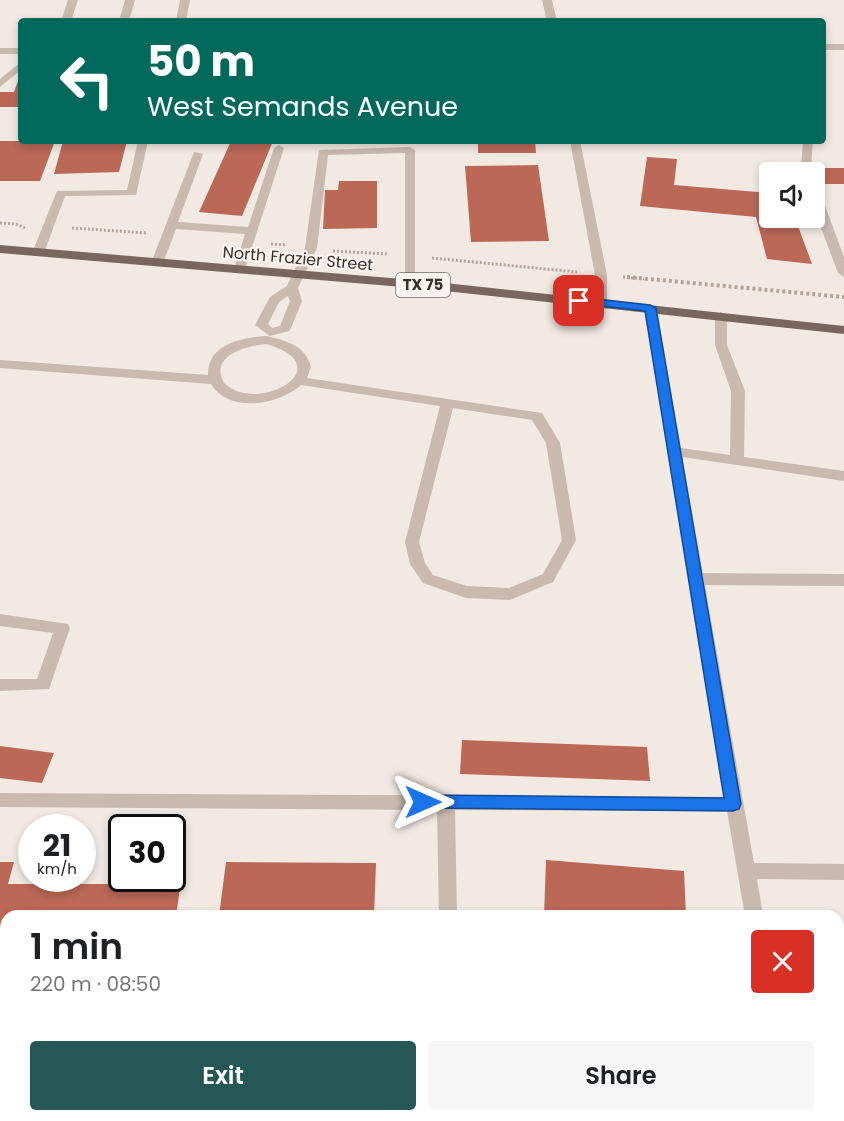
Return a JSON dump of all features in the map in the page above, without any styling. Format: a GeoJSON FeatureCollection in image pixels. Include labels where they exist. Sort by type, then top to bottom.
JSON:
{"type":"FeatureCollection","features":[{"type":"Feature","properties":{"kind":"main road","name":"North Frazier Street"},"geometry":{"type":"LineString","coordinates":[[0,249],[411,284],[844,330]]}},
{"type":"Feature","properties":{"kind":"street"},"geometry":{"type":"LineString","coordinates":[[67,18],[73,0]]}},
{"type":"Feature","properties":{"kind":"street"},"geometry":{"type":"LineString","coordinates":[[125,18],[130,0]]}},
{"type":"Feature","properties":{"kind":"street"},"geometry":{"type":"LineString","coordinates":[[182,18],[185,0]]}},
{"type":"Feature","properties":{"kind":"street"},"geometry":{"type":"LineString","coordinates":[[547,0],[551,18]]}},
{"type":"Feature","properties":{"kind":"street"},"geometry":{"type":"LineString","coordinates":[[826,47],[844,47]]}},
{"type":"Feature","properties":{"kind":"street"},"geometry":{"type":"LineString","coordinates":[[0,51],[18,51]]}},
{"type":"Feature","properties":{"kind":"street"},"geometry":{"type":"LineString","coordinates":[[0,84],[18,69]]}},
{"type":"Feature","properties":{"kind":"street"},"geometry":{"type":"LineString","coordinates":[[38,253],[61,193],[132,193],[142,144]]}},
{"type":"Feature","properties":{"kind":"street"},"geometry":{"type":"LineString","coordinates":[[576,144],[601,275],[601,303]]}},
{"type":"Feature","properties":{"kind":"street"},"geometry":{"type":"LineString","coordinates":[[806,162],[808,144]]}},
{"type":"Feature","properties":{"kind":"street"},"geometry":{"type":"LineString","coordinates":[[240,269],[279,148]]}},
{"type":"Feature","properties":{"kind":"street"},"geometry":{"type":"LineString","coordinates":[[292,288],[296,302],[285,328],[268,336],[236,345],[224,352],[216,361],[212,370],[214,380],[221,389],[232,395],[248,399],[279,395],[301,381],[305,372],[305,363],[301,354],[292,347],[268,336],[261,325],[274,300],[292,288],[311,248],[323,152],[410,150],[411,284]]}},
{"type":"Feature","properties":{"kind":"street"},"geometry":{"type":"LineString","coordinates":[[158,262],[198,154]]}},
{"type":"Feature","properties":{"kind":"street"},"geometry":{"type":"LineString","coordinates":[[825,221],[844,272]]}},
{"type":"Feature","properties":{"kind":"street"},"geometry":{"type":"LineString","coordinates":[[172,225],[252,231]]}},
{"type":"Feature","properties":{"kind":"street"},"geometry":{"type":"LineString","coordinates":[[650,308],[753,910]]}},
{"type":"Feature","properties":{"kind":"street"},"geometry":{"type":"LineString","coordinates":[[721,316],[722,345],[738,391],[737,461]]}},
{"type":"Feature","properties":{"kind":"street"},"geometry":{"type":"LineString","coordinates":[[0,364],[214,380]]}},
{"type":"Feature","properties":{"kind":"street"},"geometry":{"type":"LineString","coordinates":[[301,381],[537,416],[554,443],[570,540],[548,578],[510,594],[466,592],[428,579],[418,564],[412,542],[448,403]]}},
{"type":"Feature","properties":{"kind":"street"},"geometry":{"type":"LineString","coordinates":[[674,452],[844,476]]}},
{"type":"Feature","properties":{"kind":"street"},"geometry":{"type":"LineString","coordinates":[[695,579],[844,580]]}},
{"type":"Feature","properties":{"kind":"street"},"geometry":{"type":"LineString","coordinates":[[0,620],[62,628],[43,685],[0,685]]}},
{"type":"Feature","properties":{"kind":"street"},"geometry":{"type":"LineString","coordinates":[[0,800],[733,804]]}},
{"type":"Feature","properties":{"kind":"street"},"geometry":{"type":"LineString","coordinates":[[446,802],[448,910]]}},
{"type":"Feature","properties":{"kind":"street"},"geometry":{"type":"LineString","coordinates":[[746,871],[844,872]]}},
{"type":"Feature","properties":{"kind":"building"},"geometry":{"type":"Polygon","coordinates":[[[18,81],[18,107],[0,107],[0,92],[14,92],[18,81]]]}},
{"type":"Feature","properties":{"kind":"building"},"geometry":{"type":"Polygon","coordinates":[[[0,141],[18,141],[18,144],[54,144],[40,181],[0,181],[0,141]]]}},
{"type":"Feature","properties":{"kind":"building"},"geometry":{"type":"Polygon","coordinates":[[[62,144],[126,144],[119,172],[54,174],[62,144]]]}},
{"type":"Feature","properties":{"kind":"building"},"geometry":{"type":"Polygon","coordinates":[[[230,144],[272,144],[242,216],[199,212],[230,144]]]}},
{"type":"Feature","properties":{"kind":"building"},"geometry":{"type":"Polygon","coordinates":[[[478,144],[535,144],[536,153],[478,153],[478,144]]]}},
{"type":"Feature","properties":{"kind":"building"},"geometry":{"type":"Polygon","coordinates":[[[647,157],[677,159],[674,185],[759,192],[759,228],[799,228],[812,264],[767,259],[756,217],[640,206],[647,157]]]}},
{"type":"Feature","properties":{"kind":"building"},"geometry":{"type":"Polygon","coordinates":[[[538,165],[549,241],[471,242],[465,166],[538,165]]]}},
{"type":"Feature","properties":{"kind":"building"},"geometry":{"type":"Polygon","coordinates":[[[825,168],[844,168],[844,184],[825,184],[825,168]]]}},
{"type":"Feature","properties":{"kind":"building"},"geometry":{"type":"Polygon","coordinates":[[[339,181],[377,181],[377,228],[323,229],[325,190],[338,190],[339,181]]]}},
{"type":"Feature","properties":{"kind":"building"},"geometry":{"type":"Polygon","coordinates":[[[462,740],[647,747],[650,781],[460,774],[462,740]]]}},
{"type":"Feature","properties":{"kind":"building"},"geometry":{"type":"Polygon","coordinates":[[[0,746],[54,753],[42,783],[0,778],[0,746]]]}},
{"type":"Feature","properties":{"kind":"building"},"geometry":{"type":"Polygon","coordinates":[[[546,860],[684,871],[686,910],[544,910],[546,860]]]}},
{"type":"Feature","properties":{"kind":"building"},"geometry":{"type":"Polygon","coordinates":[[[0,862],[14,862],[8,884],[18,884],[18,892],[96,892],[96,884],[108,884],[108,892],[179,892],[177,910],[0,910],[0,862]]]}},
{"type":"Feature","properties":{"kind":"building"},"geometry":{"type":"Polygon","coordinates":[[[226,862],[376,863],[374,910],[220,910],[226,862]]]}},
{"type":"Feature","properties":{"kind":"route"},"geometry":{"type":"LineString","coordinates":[[423,802],[733,804],[650,308],[579,301]]}}]}
